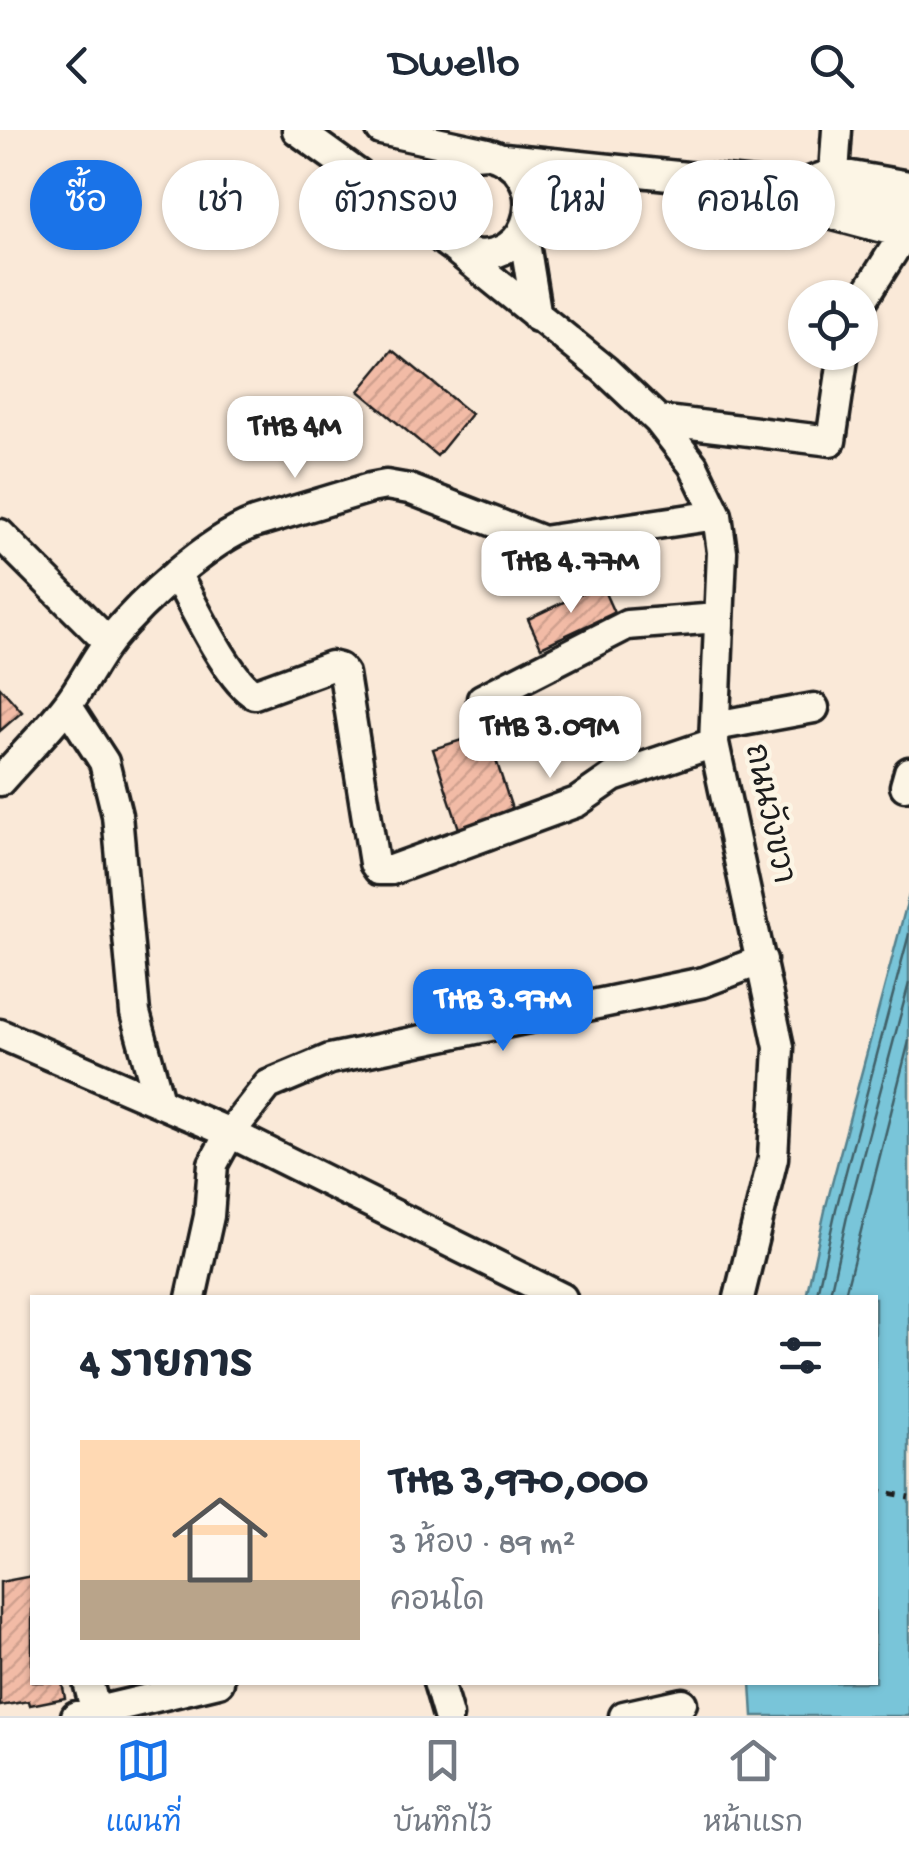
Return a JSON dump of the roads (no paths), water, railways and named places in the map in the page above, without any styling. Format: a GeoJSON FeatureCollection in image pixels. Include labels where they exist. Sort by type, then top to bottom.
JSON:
{"type":"FeatureCollection","features":[{"type":"Feature","properties":{"kind":"street"},"geometry":{"type":"LineString","coordinates":[[297,130],[338,160]]}},
{"type":"Feature","properties":{"kind":"street"},"geometry":{"type":"LineString","coordinates":[[380,130],[495,156],[513,167]]}},
{"type":"Feature","properties":{"kind":"street"},"geometry":{"type":"LineString","coordinates":[[835,162],[838,130]]}},
{"type":"Feature","properties":{"kind":"street"},"geometry":{"type":"LineString","coordinates":[[453,160],[470,153],[535,160]]}},
{"type":"Feature","properties":{"kind":"street"},"geometry":{"type":"LineString","coordinates":[[835,173],[909,186]]}},
{"type":"Feature","properties":{"kind":"street"},"geometry":{"type":"LineString","coordinates":[[835,202],[907,226],[874,280]]}},
{"type":"Feature","properties":{"kind":"street"},"geometry":{"type":"LineString","coordinates":[[465,250],[492,254],[513,240]]}},
{"type":"Feature","properties":{"kind":"street"},"geometry":{"type":"LineString","coordinates":[[459,250],[538,317]]}},
{"type":"Feature","properties":{"kind":"street"},"geometry":{"type":"LineString","coordinates":[[531,250],[538,317]]}},
{"type":"Feature","properties":{"kind":"street","name":"ถนนวังขวา"},"geometry":{"type":"LineString","coordinates":[[538,317],[658,420],[694,465],[717,515],[722,552],[715,735],[779,1046],[773,1158],[740,1295]]}},
{"type":"Feature","properties":{"kind":"street"},"geometry":{"type":"LineString","coordinates":[[658,420],[831,441],[841,370]]}},
{"type":"Feature","properties":{"kind":"street"},"geometry":{"type":"LineString","coordinates":[[0,781],[67,705],[108,642],[176,574],[240,529],[386,485],[409,489],[542,541],[717,515]]}},
{"type":"Feature","properties":{"kind":"street"},"geometry":{"type":"LineString","coordinates":[[0,534],[108,642]]}},
{"type":"Feature","properties":{"kind":"street"},"geometry":{"type":"LineString","coordinates":[[176,574],[246,690],[254,694],[331,666],[344,674],[374,862],[380,870],[392,870],[577,802],[612,777],[715,735],[814,708]]}},
{"type":"Feature","properties":{"kind":"street"},"geometry":{"type":"LineString","coordinates":[[482,699],[627,626],[718,618]]}},
{"type":"Feature","properties":{"kind":"street"},"geometry":{"type":"LineString","coordinates":[[67,705],[104,762],[117,814],[135,1013],[159,1101]]}},
{"type":"Feature","properties":{"kind":"street"},"geometry":{"type":"LineString","coordinates":[[192,1295],[209,1216],[213,1164],[230,1132],[268,1085],[330,1059],[704,982],[762,960]]}},
{"type":"Feature","properties":{"kind":"street"},"geometry":{"type":"LineString","coordinates":[[0,1034],[230,1132],[556,1295]]}},
{"type":"Feature","properties":{"kind":"street"},"geometry":{"type":"LineString","coordinates":[[88,1685],[89,1715],[207,1685]]}},
{"type":"Feature","properties":{"kind":"street"},"geometry":{"type":"LineString","coordinates":[[439,1685],[448,1716]]}},
{"type":"Feature","properties":{"kind":"street"},"geometry":{"type":"LineString","coordinates":[[624,1716],[682,1701]]}},
{"type":"Feature","properties":{"kind":"water"},"geometry":{"type":"Polygon","coordinates":[[[909,895],[909,1716],[753,1716],[751,1685],[878,1685],[878,1295],[806,1295],[826,1206],[909,895]]]}}]}
